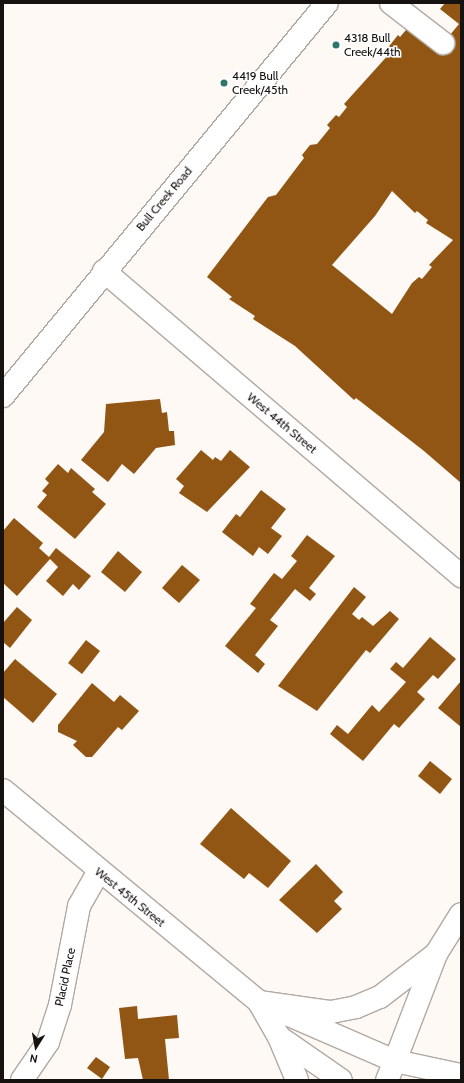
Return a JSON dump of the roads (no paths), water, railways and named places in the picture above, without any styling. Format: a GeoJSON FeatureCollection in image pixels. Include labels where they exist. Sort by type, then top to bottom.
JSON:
{"type":"FeatureCollection","features":[{"type":"Feature","properties":{"kind":"main road","name":"Bull Creek Road"},"geometry":{"type":"LineString","coordinates":[[3,396],[104,270],[327,3]]}},
{"type":"Feature","properties":{"kind":"main road"},"geometry":{"type":"LineString","coordinates":[[390,3],[443,43]]}},
{"type":"Feature","properties":{"kind":"main road","name":"West 44th Street"},"geometry":{"type":"LineString","coordinates":[[104,270],[461,576]]}},
{"type":"Feature","properties":{"kind":"main road","name":"West 45th Street"},"geometry":{"type":"LineString","coordinates":[[3,790],[259,1002],[391,1070],[461,1075]]}},
{"type":"Feature","properties":{"kind":"main road","name":"Placid Place"},"geometry":{"type":"LineString","coordinates":[[22,1080],[48,1042],[60,1005],[79,906],[99,871]]}},
{"type":"Feature","properties":{"kind":"main road"},"geometry":{"type":"LineString","coordinates":[[391,1070],[436,954],[461,914]]}},
{"type":"Feature","properties":{"kind":"main road"},"geometry":{"type":"LineString","coordinates":[[259,1002],[331,1012],[356,1007],[380,997],[436,954]]}},
{"type":"Feature","properties":{"kind":"main road","name":"West 45th Street"},"geometry":{"type":"LineString","coordinates":[[259,1002],[279,1037],[341,1080]]}},
{"type":"Feature","properties":{"kind":"main road"},"geometry":{"type":"LineString","coordinates":[[279,1037],[297,1080]]}},
{"type":"Feature","properties":{"kind":"place","name":"4318 Bull Creek/44th"},"geometry":{"type":"Point","coordinates":[336,45]}},
{"type":"Feature","properties":{"kind":"place","name":"4419 Bull Creek/45th"},"geometry":{"type":"Point","coordinates":[224,83]}}]}
